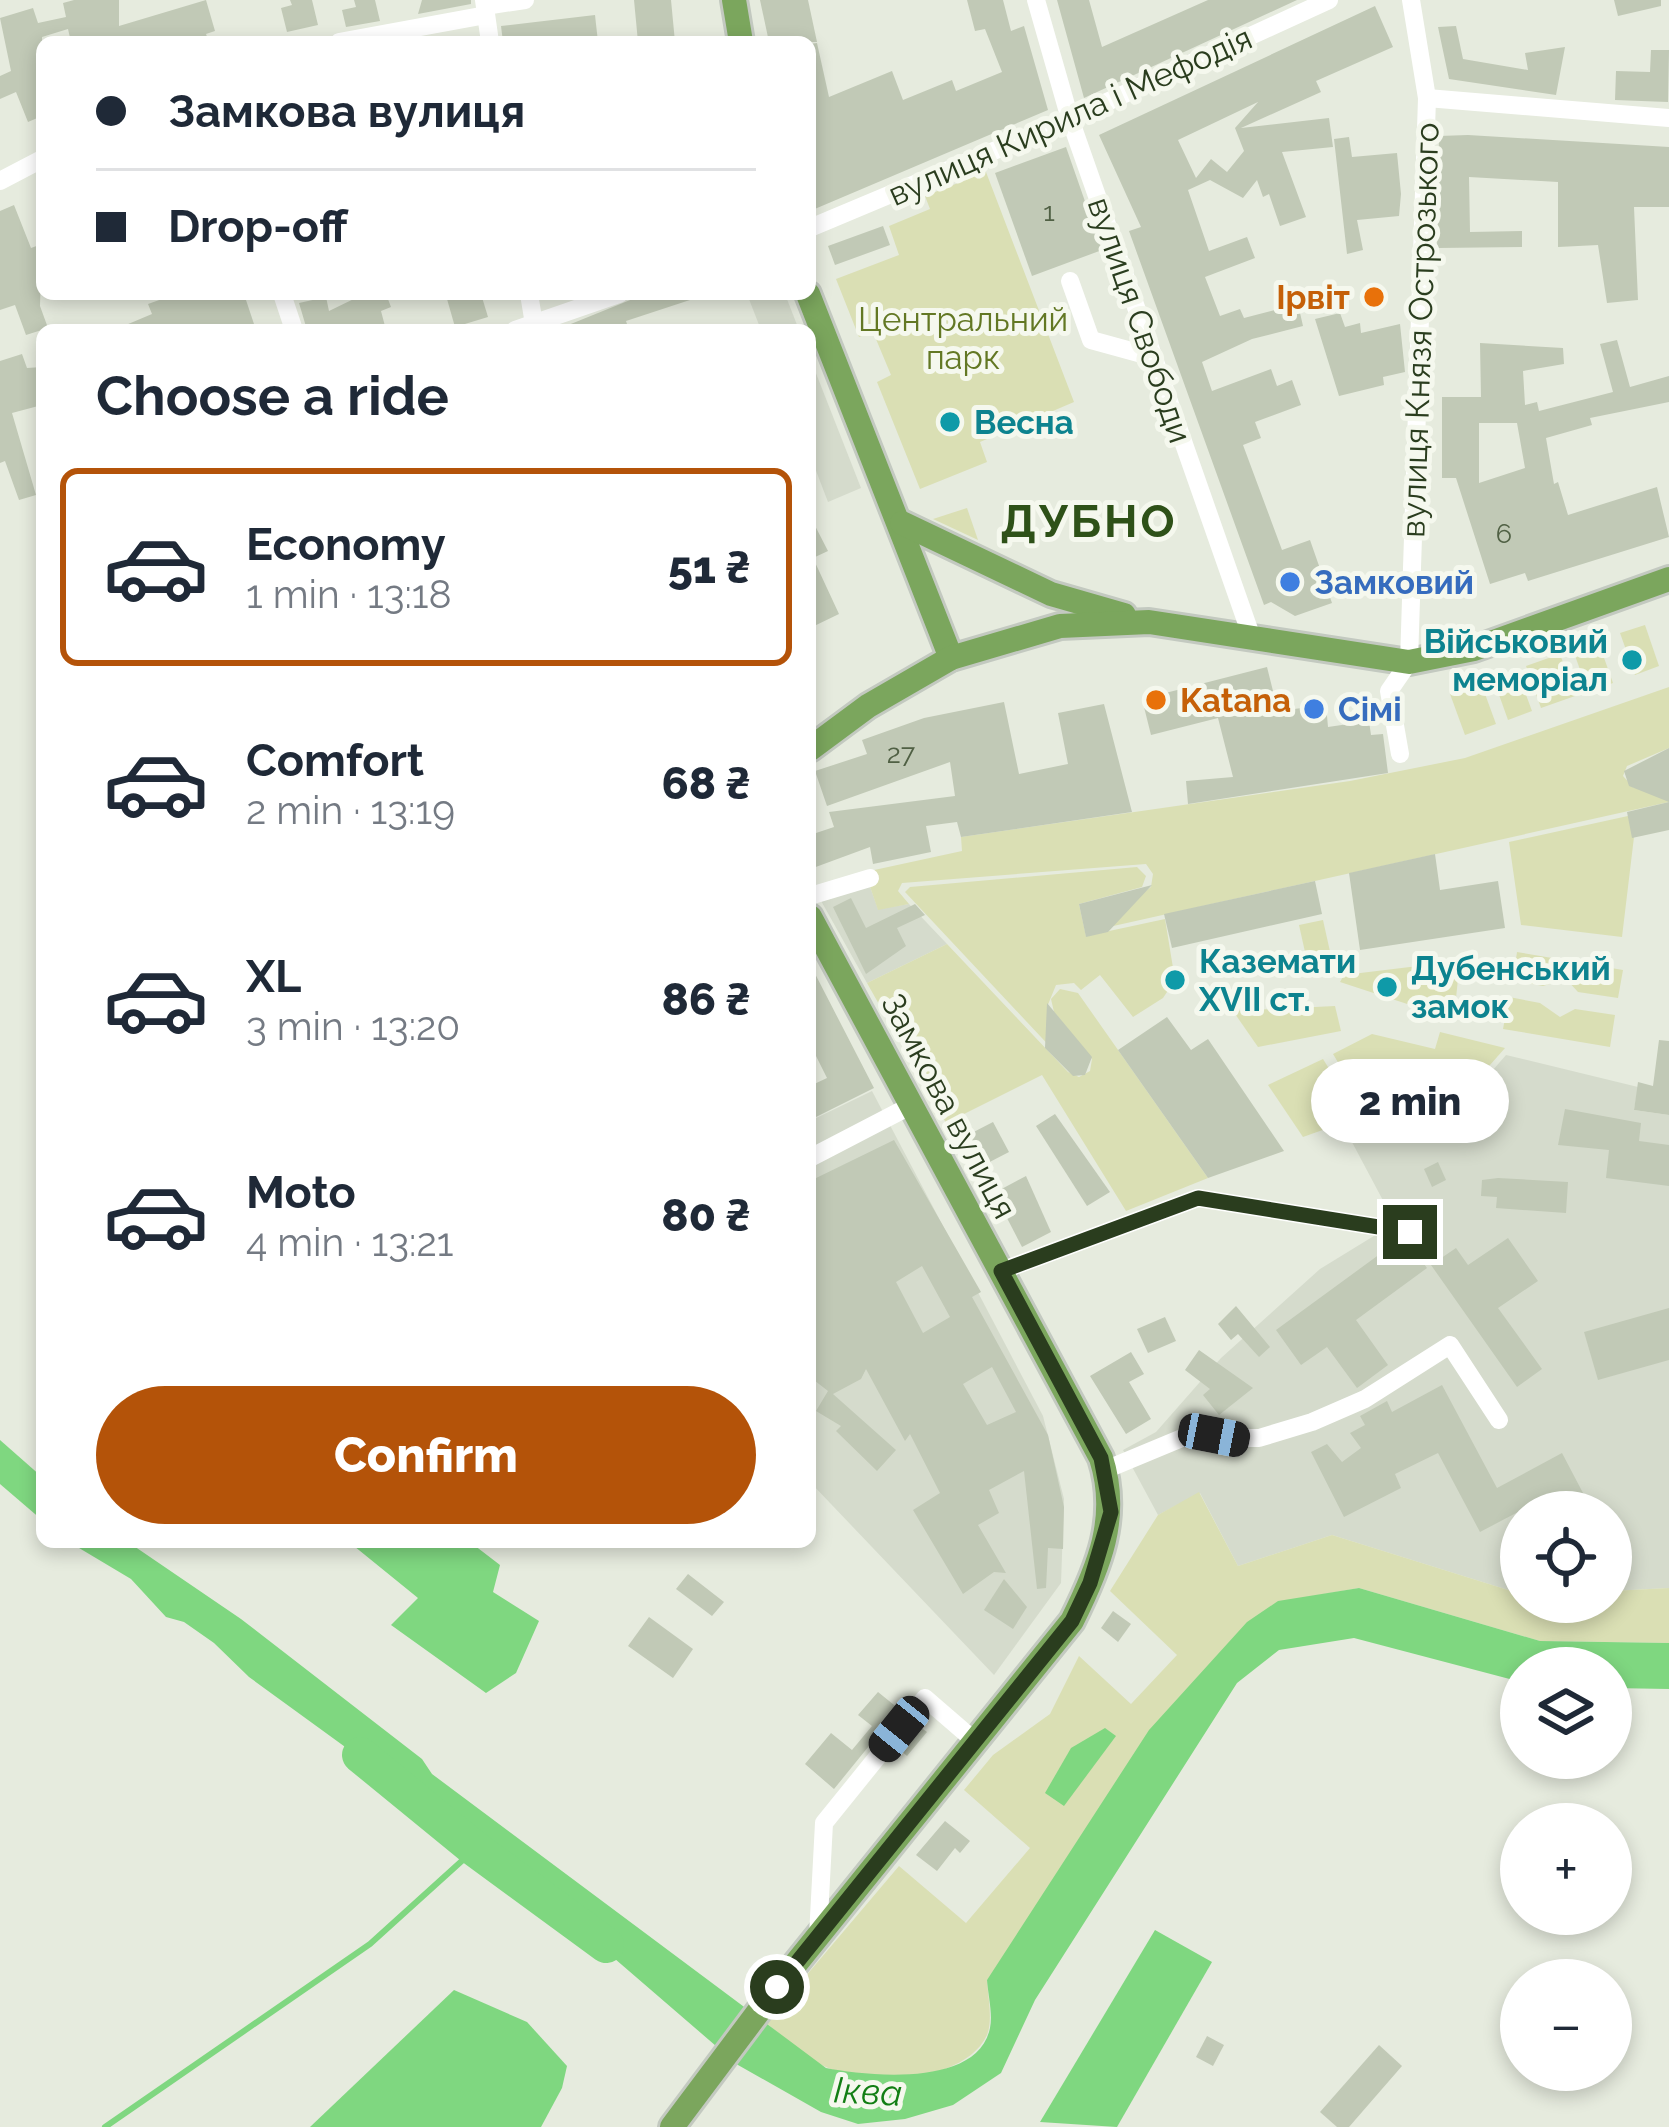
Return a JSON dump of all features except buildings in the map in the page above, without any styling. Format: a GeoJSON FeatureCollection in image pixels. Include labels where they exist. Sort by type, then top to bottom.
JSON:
{"type":"FeatureCollection","features":[{"type":"Feature","properties":{"kind":"main road"},"geometry":{"type":"LineString","coordinates":[[734,0],[741,36]]}},
{"type":"Feature","properties":{"kind":"main road"},"geometry":{"type":"LineString","coordinates":[[810,300],[902,523],[951,658]]}},
{"type":"Feature","properties":{"kind":"main road"},"geometry":{"type":"LineString","coordinates":[[902,523],[1052,594],[1149,622],[1409,662],[1474,649],[1669,579]]}},
{"type":"Feature","properties":{"kind":"main road"},"geometry":{"type":"LineString","coordinates":[[816,744],[868,706],[951,658],[1060,626],[1149,622]]}},
{"type":"Feature","properties":{"kind":"main road","name":"Замкова вулиця"},"geometry":{"type":"LineString","coordinates":[[672,2127],[777,1987],[1072,1621],[1090,1583],[1111,1512],[1105,1471],[816,928]]}},
{"type":"Feature","properties":{"kind":"street"},"geometry":{"type":"LineString","coordinates":[[364,36],[525,0]]}},
{"type":"Feature","properties":{"kind":"street","name":"вулиця Кирила і Мефодія"},"geometry":{"type":"LineString","coordinates":[[816,225],[1070,119],[1329,0]]}},
{"type":"Feature","properties":{"kind":"street","name":"вулиця Князя Острозького"},"geometry":{"type":"LineString","coordinates":[[1400,754],[1389,691],[1409,662],[1427,98],[1411,0]]}},
{"type":"Feature","properties":{"kind":"street","name":"вулиця Свободи"},"geometry":{"type":"LineString","coordinates":[[1039,10],[1070,119],[1252,638]]}},
{"type":"Feature","properties":{"kind":"street"},"geometry":{"type":"LineString","coordinates":[[1427,98],[1669,118]]}},
{"type":"Feature","properties":{"kind":"street"},"geometry":{"type":"LineString","coordinates":[[0,181],[36,162]]}},
{"type":"Feature","properties":{"kind":"street"},"geometry":{"type":"LineString","coordinates":[[1070,280],[1090,340],[1153,357]]}},
{"type":"Feature","properties":{"kind":"street"},"geometry":{"type":"LineString","coordinates":[[539,324],[603,300]]}},
{"type":"Feature","properties":{"kind":"street"},"geometry":{"type":"LineString","coordinates":[[816,894],[870,878]]}},
{"type":"Feature","properties":{"kind":"street"},"geometry":{"type":"LineString","coordinates":[[816,1155],[912,1105]]}},
{"type":"Feature","properties":{"kind":"street"},"geometry":{"type":"LineString","coordinates":[[1001,1271],[1198,1198],[1410,1232]]}},
{"type":"Feature","properties":{"kind":"street"},"geometry":{"type":"LineString","coordinates":[[1105,1471],[1181,1438],[1259,1438],[1312,1422],[1365,1399],[1450,1345],[1499,1420]]}},
{"type":"Feature","properties":{"kind":"street"},"geometry":{"type":"LineString","coordinates":[[818,1936],[824,1823],[925,1698],[976,1742]]}},
{"type":"Feature","properties":{"kind":"shaded area"},"geometry":{"type":"Polygon","coordinates":[[[749,300],[787,300],[797,324],[759,324],[749,300]]]}},
{"type":"Feature","properties":{"kind":"shaded area"},"geometry":{"type":"Polygon","coordinates":[[[816,373],[861,488],[828,502],[816,471],[816,373]]]}},
{"type":"Feature","properties":{"kind":"shaded area"},"geometry":{"type":"Polygon","coordinates":[[[869,884],[878,909],[909,904],[947,944],[867,983],[820,899],[869,884]]]}},
{"type":"Feature","properties":{"kind":"shaded area"},"geometry":{"type":"Polygon","coordinates":[[[1506,1055],[1638,1087],[1634,1110],[1669,1115],[1669,1588],[1632,1590],[1632,1491],[1500,1491],[1500,1587],[1332,1535],[1238,1566],[1200,1493],[1158,1515],[1123,1450],[1156,1432],[1221,1358],[1320,1269],[1395,1223],[1345,1129],[1486,1078],[1506,1055]]]}},
{"type":"Feature","properties":{"kind":"shaded area"},"geometry":{"type":"Polygon","coordinates":[[[872,1091],[1043,1416],[1064,1499],[1061,1583],[994,1675],[816,1488],[816,1118],[872,1091]]]}},
{"type":"Feature","properties":{"kind":"green space","name":"Центральний парк"},"geometry":{"type":"Polygon","coordinates":[[[986,172],[1074,402],[980,442],[987,462],[920,489],[877,382],[891,375],[873,332],[859,337],[836,279],[899,255],[889,226],[930,209],[925,196],[986,172]]]}},
{"type":"Feature","properties":{"kind":"green space"},"geometry":{"type":"Polygon","coordinates":[[[967,508],[978,540],[933,519],[967,508]]]}},
{"type":"Feature","properties":{"kind":"green space"},"geometry":{"type":"Polygon","coordinates":[[[1645,625],[1659,666],[1635,675],[1620,633],[1645,625]]]}},
{"type":"Feature","properties":{"kind":"green space"},"geometry":{"type":"Polygon","coordinates":[[[1598,641],[1613,683],[1588,692],[1573,650],[1598,641]]]}},
{"type":"Feature","properties":{"kind":"green space"},"geometry":{"type":"Polygon","coordinates":[[[1560,654],[1575,696],[1541,708],[1526,666],[1560,654]]]}},
{"type":"Feature","properties":{"kind":"green space"},"geometry":{"type":"Polygon","coordinates":[[[1517,670],[1532,711],[1508,720],[1493,678],[1517,670]]]}},
{"type":"Feature","properties":{"kind":"green space"},"geometry":{"type":"Polygon","coordinates":[[[1481,683],[1496,724],[1465,735],[1450,694],[1481,683]]]}},
{"type":"Feature","properties":{"kind":"green space"},"geometry":{"type":"Polygon","coordinates":[[[1669,687],[1669,748],[1627,766],[1623,776],[1634,788],[1669,782],[1669,802],[1091,931],[1151,887],[1153,874],[1146,864],[902,883],[898,891],[909,904],[878,910],[865,872],[962,851],[961,837],[1350,781],[1465,758],[1669,687]]]}},
{"type":"Feature","properties":{"kind":"green space"},"geometry":{"type":"Polygon","coordinates":[[[1669,807],[1634,837],[1622,937],[1521,925],[1509,842],[1669,807]]]}},
{"type":"Feature","properties":{"kind":"green space"},"geometry":{"type":"Polygon","coordinates":[[[1137,867],[1146,876],[1142,887],[1079,904],[1086,936],[1165,919],[1175,980],[1163,998],[1133,1017],[1100,975],[1081,990],[1074,983],[1056,985],[1047,1007],[1071,1069],[905,892],[910,887],[1137,867]]]}},
{"type":"Feature","properties":{"kind":"green space"},"geometry":{"type":"Polygon","coordinates":[[[1323,920],[1331,956],[1307,961],[1299,925],[1323,920]]]}},
{"type":"Feature","properties":{"kind":"green space"},"geometry":{"type":"Polygon","coordinates":[[[947,944],[1068,1072],[1079,1077],[1090,1071],[1092,1059],[1054,1012],[1051,999],[1060,989],[1078,993],[1208,1178],[1126,1211],[1042,1075],[946,1123],[867,983],[947,944]]]}},
{"type":"Feature","properties":{"kind":"green space"},"geometry":{"type":"Polygon","coordinates":[[[1517,952],[1623,970],[1618,998],[1578,992],[1566,979],[1543,986],[1513,980],[1517,952]]]}},
{"type":"Feature","properties":{"kind":"green space"},"geometry":{"type":"Polygon","coordinates":[[[1451,962],[1459,969],[1455,1008],[1447,1017],[1340,982],[1344,975],[1451,962]]]}},
{"type":"Feature","properties":{"kind":"green space"},"geometry":{"type":"Polygon","coordinates":[[[1509,997],[1540,1003],[1560,1017],[1575,1009],[1615,1015],[1610,1047],[1503,1029],[1509,997]]]}},
{"type":"Feature","properties":{"kind":"green space"},"geometry":{"type":"Polygon","coordinates":[[[1335,1006],[1341,1031],[1258,1047],[1233,1011],[1335,1006]]]}},
{"type":"Feature","properties":{"kind":"green space"},"geometry":{"type":"Polygon","coordinates":[[[1440,1032],[1505,1048],[1482,1074],[1369,1114],[1333,1054],[1372,1034],[1435,1049],[1440,1032]]]}},
{"type":"Feature","properties":{"kind":"green space"},"geometry":{"type":"Polygon","coordinates":[[[1323,1059],[1359,1117],[1303,1137],[1268,1085],[1323,1059]]]}},
{"type":"Feature","properties":{"kind":"green space"},"geometry":{"type":"Polygon","coordinates":[[[1199,1492],[1238,1566],[1332,1535],[1500,1587],[1500,1623],[1632,1623],[1632,1590],[1669,1588],[1669,1643],[1540,1641],[1359,1588],[1278,1602],[987,1980],[989,2029],[975,2051],[937,2071],[889,2078],[844,2073],[810,2058],[766,2023],[899,1866],[966,1923],[1030,1848],[964,1790],[993,1755],[1050,1714],[1079,1656],[1131,1704],[1177,1655],[1110,1591],[1158,1515],[1199,1492]]]}},
{"type":"Feature","properties":{"kind":"water"},"geometry":{"type":"Polygon","coordinates":[[[0,1440],[36,1472],[36,1515],[0,1484],[0,1440]]]}},
{"type":"Feature","properties":{"kind":"water"},"geometry":{"type":"Polygon","coordinates":[[[79,1548],[137,1548],[241,1619],[422,1759],[432,1774],[826,2068],[867,2074],[944,2069],[965,2061],[981,2047],[991,2023],[987,1980],[1149,1730],[1247,1622],[1278,1601],[1359,1588],[1540,1641],[1669,1643],[1669,1689],[1632,1688],[1632,1647],[1500,1647],[1500,1676],[1354,1638],[1279,1650],[1237,1683],[1035,2000],[1001,2073],[953,2105],[905,2119],[858,2124],[821,2112],[738,2065],[571,1921],[249,1677],[214,1643],[184,1622],[166,1617],[131,1579],[79,1548]]]}},
{"type":"Feature","properties":{"kind":"water"},"geometry":{"type":"Polygon","coordinates":[[[356,1548],[478,1548],[500,1565],[493,1592],[539,1621],[516,1673],[486,1693],[391,1625],[418,1598],[356,1548]]]}},
{"type":"Feature","properties":{"kind":"water"},"geometry":{"type":"Polygon","coordinates":[[[1105,1728],[1116,1736],[1064,1806],[1045,1793],[1071,1748],[1105,1728]]]}},
{"type":"Feature","properties":{"kind":"water"},"geometry":{"type":"Polygon","coordinates":[[[1155,1930],[1212,1962],[1117,2127],[1040,2122],[1155,1930]]]}},
{"type":"Feature","properties":{"kind":"water"},"geometry":{"type":"Polygon","coordinates":[[[454,1990],[527,2022],[567,2066],[562,2088],[541,2127],[310,2127],[454,1990]]]}},
{"type":"Feature","properties":{"kind":"waterway","name":"Іква"},"geometry":{"type":"LineString","coordinates":[[360,1755],[475,1849],[606,1945]]}},
{"type":"Feature","properties":{"kind":"waterway"},"geometry":{"type":"LineString","coordinates":[[105,2127],[370,1944],[475,1849]]}},
{"type":"Feature","properties":{"kind":"place","name":"Ірвіт"},"geometry":{"type":"Point","coordinates":[1374,297]}},
{"type":"Feature","properties":{"kind":"place","name":"Весна"},"geometry":{"type":"Point","coordinates":[950,422]}},
{"type":"Feature","properties":{"kind":"place","name":"Замковий"},"geometry":{"type":"Point","coordinates":[1290,582]}},
{"type":"Feature","properties":{"kind":"place","name":"Військовий меморіал"},"geometry":{"type":"Point","coordinates":[1632,660]}},
{"type":"Feature","properties":{"kind":"place","name":"Katana"},"geometry":{"type":"Point","coordinates":[1156,700]}},
{"type":"Feature","properties":{"kind":"place","name":"Сімі"},"geometry":{"type":"Point","coordinates":[1314,709]}},
{"type":"Feature","properties":{"kind":"place","name":"Каземати XVII ст."},"geometry":{"type":"Point","coordinates":[1175,980]}},
{"type":"Feature","properties":{"kind":"place","name":"Дубенський замок"},"geometry":{"type":"Point","coordinates":[1387,987]}},
{"type":"Feature","properties":{"kind":"district","name":"ДУБНО"},"geometry":{"type":"Point","coordinates":[1089,521]}},
{"type":"Feature","properties":{"kind":"route"},"geometry":{"type":"LineString","coordinates":[[777,1987],[1072,1621],[1102,1547],[1111,1491],[1101,1458],[1001,1271],[1198,1198],[1410,1232]]}}]}
